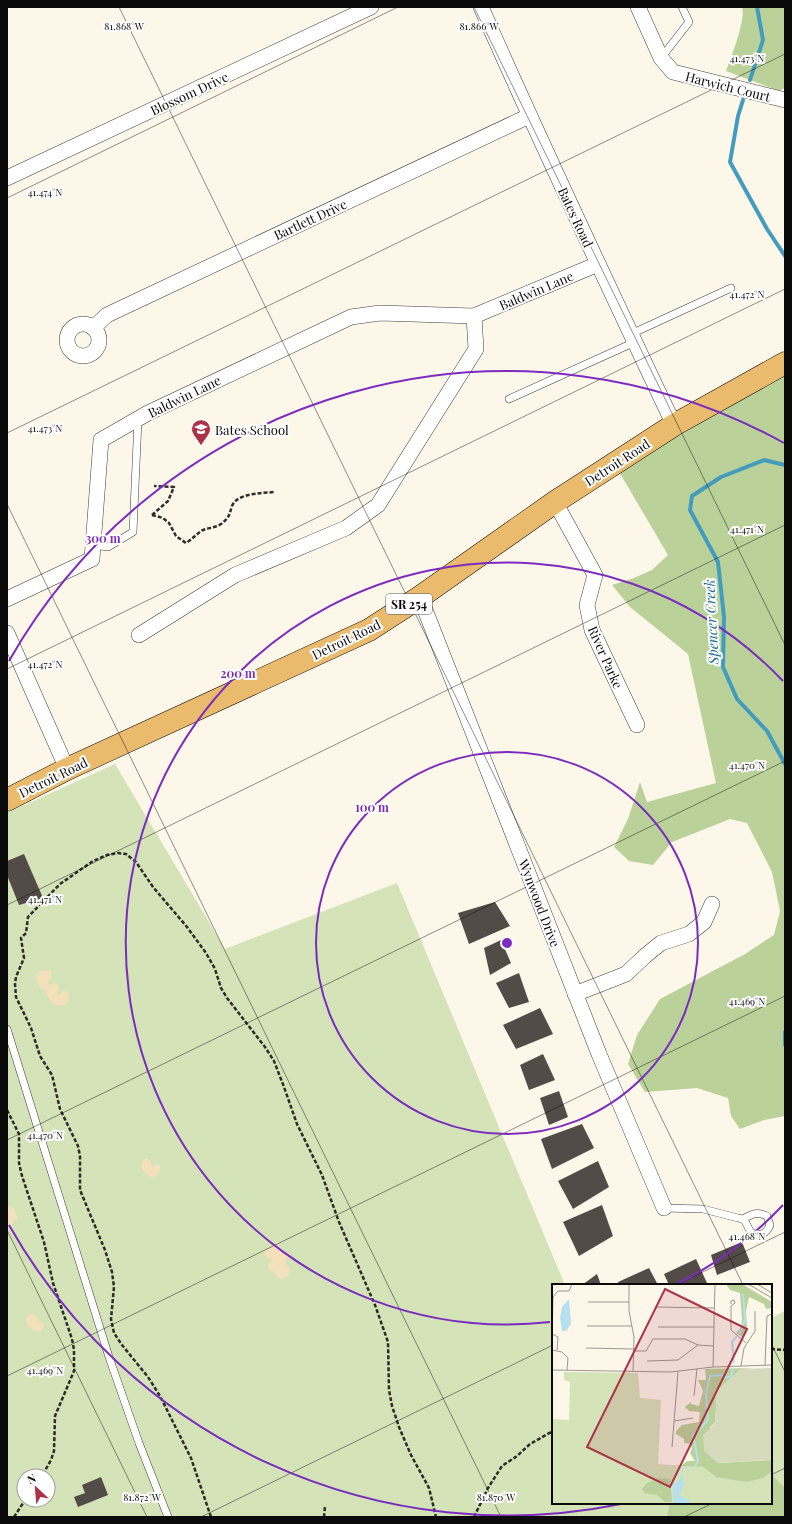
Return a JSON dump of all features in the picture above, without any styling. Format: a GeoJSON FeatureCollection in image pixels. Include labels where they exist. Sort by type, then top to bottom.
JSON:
{"type":"FeatureCollection","features":[{"type":"Feature","properties":{"kind":"main road","name":"Detroit Road"},"geometry":{"type":"LineString","coordinates":[[7,800],[67,769],[370,630],[420,597],[554,502],[674,424],[785,363]]}},
{"type":"Feature","properties":{"kind":"street","name":"Blossom Drive"},"geometry":{"type":"LineString","coordinates":[[7,178],[371,7]]}},
{"type":"Feature","properties":{"kind":"street","name":"Bates Road"},"geometry":{"type":"LineString","coordinates":[[481,7],[529,116],[674,424]]}},
{"type":"Feature","properties":{"kind":"street","name":"Harwich Court"},"geometry":{"type":"LineString","coordinates":[[638,7],[661,58],[673,72],[785,100]]}},
{"type":"Feature","properties":{"kind":"street","name":"Bartlett Drive"},"geometry":{"type":"LineString","coordinates":[[93,328],[107,315],[529,116]]}},
{"type":"Feature","properties":{"kind":"street","name":"Baldwin Lane"},"geometry":{"type":"LineString","coordinates":[[7,599],[92,559],[101,440],[138,418],[351,317],[380,314],[474,316],[598,264]]}},
{"type":"Feature","properties":{"kind":"street"},"geometry":{"type":"LineString","coordinates":[[139,635],[235,575],[346,528],[378,505],[476,349],[474,316]]}},
{"type":"Feature","properties":{"kind":"street","name":"River Parke"},"geometry":{"type":"LineString","coordinates":[[554,502],[595,576],[587,605],[592,630],[637,725]]}},
{"type":"Feature","properties":{"kind":"street","name":"Wynwood Drive"},"geometry":{"type":"LineString","coordinates":[[420,597],[575,994],[664,1208]]}},
{"type":"Feature","properties":{"kind":"street"},"geometry":{"type":"LineString","coordinates":[[7,633],[67,769]]}},
{"type":"Feature","properties":{"kind":"street"},"geometry":{"type":"LineString","coordinates":[[575,994],[626,974],[661,943],[689,934],[704,922],[712,904]]}},
{"type":"Feature","properties":{"kind":"lane"},"geometry":{"type":"LineString","coordinates":[[661,58],[689,22],[682,7]]}},
{"type":"Feature","properties":{"kind":"lane"},"geometry":{"type":"LineString","coordinates":[[509,399],[731,288]]}},
{"type":"Feature","properties":{"kind":"lane"},"geometry":{"type":"LineString","coordinates":[[94,545],[108,547],[132,532],[138,418]]}},
{"type":"Feature","properties":{"kind":"lane"},"geometry":{"type":"LineString","coordinates":[[7,1029],[109,1356],[139,1443],[168,1517]]}},
{"type":"Feature","properties":{"kind":"lane"},"geometry":{"type":"LineString","coordinates":[[664,1208],[703,1209],[743,1219]]}},
{"type":"Feature","properties":{"kind":"path"},"geometry":{"type":"LineString","coordinates":[[154,486],[174,487],[168,501],[152,514],[163,518],[169,523],[176,536],[186,542],[194,538],[202,530],[210,529],[221,524],[230,515],[233,504],[243,496],[275,492]]}},
{"type":"Feature","properties":{"kind":"path"},"geometry":{"type":"LineString","coordinates":[[211,1517],[190,1458],[162,1399],[148,1377],[114,1333],[111,1320],[114,1287],[113,1279],[105,1250],[82,1194],[78,1146],[60,1109],[52,1075],[40,1056],[31,1028],[15,991],[16,977],[24,958],[21,938],[26,932],[28,917],[52,891],[78,871],[93,861],[115,853],[126,854],[132,859],[153,887],[187,927],[212,963],[221,988],[227,998],[274,1061],[296,1124],[322,1175],[339,1222],[375,1305],[380,1323],[387,1339],[389,1390],[392,1406],[406,1444],[429,1488],[436,1517]]}},
{"type":"Feature","properties":{"kind":"path"},"geometry":{"type":"LineString","coordinates":[[7,1110],[19,1134],[22,1176],[44,1242],[53,1283],[72,1339],[74,1350],[74,1371],[55,1416],[54,1451],[46,1468]]}},
{"type":"Feature","properties":{"kind":"path"},"geometry":{"type":"LineString","coordinates":[[772,1350],[785,1350]]}},
{"type":"Feature","properties":{"kind":"path"},"geometry":{"type":"LineString","coordinates":[[474,1517],[488,1488],[502,1466],[517,1456],[530,1444],[552,1432]]}},
{"type":"Feature","properties":{"kind":"path"},"geometry":{"type":"LineString","coordinates":[[324,1517],[325,1506]]}},
{"type":"Feature","properties":{"kind":"path"},"geometry":{"type":"LineString","coordinates":[[14,1517],[20,1508]]}},
{"type":"Feature","properties":{"kind":"green space"},"geometry":{"type":"Polygon","coordinates":[[[742,7],[785,7],[785,88],[779,91],[726,71],[742,21],[742,7]]]}},
{"type":"Feature","properties":{"kind":"green space"},"geometry":{"type":"Polygon","coordinates":[[[785,375],[785,1116],[764,1120],[740,1129],[731,1116],[728,1098],[697,1088],[645,1092],[628,1064],[637,1035],[660,999],[745,954],[774,935],[780,911],[772,872],[747,823],[730,819],[672,842],[653,865],[629,861],[614,847],[628,819],[640,782],[647,802],[716,783],[688,654],[630,607],[612,585],[652,570],[668,555],[618,470],[785,375]]]}},
{"type":"Feature","properties":{"kind":"green space"},"geometry":{"type":"Polygon","coordinates":[[[115,764],[225,949],[397,883],[565,1284],[552,1284],[552,1504],[772,1504],[772,1318],[785,1311],[785,1517],[7,1517],[7,813],[115,764]]]}},
{"type":"Feature","properties":{"kind":"green space"},"geometry":{"type":"Polygon","coordinates":[[[772,1475],[785,1488],[785,1517],[667,1517],[670,1504],[772,1504],[772,1475]]]}},
{"type":"Feature","properties":{"kind":"sand"},"geometry":{"type":"Polygon","coordinates":[[[44,970],[51,971],[51,978],[48,984],[51,985],[54,982],[58,984],[58,995],[60,995],[63,991],[68,992],[67,1003],[64,1005],[55,1005],[48,997],[46,990],[40,988],[36,977],[38,972],[44,970]]]}},
{"type":"Feature","properties":{"kind":"sand"},"geometry":{"type":"Polygon","coordinates":[[[146,1158],[150,1160],[152,1167],[157,1164],[160,1165],[160,1171],[157,1176],[148,1176],[144,1172],[142,1162],[146,1158]]]}},
{"type":"Feature","properties":{"kind":"sand"},"geometry":{"type":"Polygon","coordinates":[[[7,1205],[15,1209],[17,1218],[12,1224],[11,1228],[7,1230],[7,1205]]]}},
{"type":"Feature","properties":{"kind":"sand"},"geometry":{"type":"Polygon","coordinates":[[[276,1244],[283,1253],[287,1253],[288,1255],[285,1263],[289,1266],[289,1272],[283,1279],[278,1278],[274,1272],[269,1270],[268,1266],[272,1259],[266,1257],[264,1254],[265,1250],[276,1244]]]}},
{"type":"Feature","properties":{"kind":"sand"},"geometry":{"type":"Polygon","coordinates":[[[31,1313],[44,1324],[40,1332],[32,1329],[26,1321],[26,1318],[31,1313]]]}},
{"type":"Feature","properties":{"kind":"building"},"geometry":{"type":"Polygon","coordinates":[[[24,854],[43,898],[19,905],[7,875],[7,861],[24,854]]]}},
{"type":"Feature","properties":{"kind":"building"},"geometry":{"type":"Polygon","coordinates":[[[495,902],[510,926],[469,944],[458,913],[495,902]]]}},
{"type":"Feature","properties":{"kind":"building"},"geometry":{"type":"Polygon","coordinates":[[[501,940],[511,963],[490,975],[484,948],[501,940]]]}},
{"type":"Feature","properties":{"kind":"building"},"geometry":{"type":"Polygon","coordinates":[[[519,973],[529,1002],[509,1008],[496,983],[519,973]]]}},
{"type":"Feature","properties":{"kind":"building"},"geometry":{"type":"Polygon","coordinates":[[[540,1008],[553,1034],[516,1049],[503,1025],[540,1008]]]}},
{"type":"Feature","properties":{"kind":"building"},"geometry":{"type":"Polygon","coordinates":[[[543,1054],[555,1080],[529,1090],[520,1065],[543,1054]]]}},
{"type":"Feature","properties":{"kind":"building"},"geometry":{"type":"Polygon","coordinates":[[[559,1091],[568,1117],[549,1125],[540,1098],[559,1091]]]}},
{"type":"Feature","properties":{"kind":"building"},"geometry":{"type":"Polygon","coordinates":[[[582,1124],[594,1148],[552,1169],[541,1139],[582,1124]]]}},
{"type":"Feature","properties":{"kind":"building"},"geometry":{"type":"Polygon","coordinates":[[[598,1161],[609,1187],[573,1209],[558,1181],[598,1161]]]}},
{"type":"Feature","properties":{"kind":"building"},"geometry":{"type":"Polygon","coordinates":[[[602,1205],[613,1236],[579,1256],[563,1222],[602,1205]]]}},
{"type":"Feature","properties":{"kind":"building"},"geometry":{"type":"Polygon","coordinates":[[[742,1242],[750,1262],[717,1275],[711,1255],[742,1242]]]}},
{"type":"Feature","properties":{"kind":"building"},"geometry":{"type":"Polygon","coordinates":[[[696,1259],[707,1283],[669,1284],[664,1274],[696,1259]]]}},
{"type":"Feature","properties":{"kind":"building"},"geometry":{"type":"Polygon","coordinates":[[[649,1268],[657,1284],[619,1284],[618,1282],[649,1268]]]}},
{"type":"Feature","properties":{"kind":"building"},"geometry":{"type":"Polygon","coordinates":[[[597,1274],[601,1284],[583,1284],[597,1274]]]}},
{"type":"Feature","properties":{"kind":"building"},"geometry":{"type":"Polygon","coordinates":[[[101,1477],[108,1495],[78,1507],[74,1497],[85,1493],[82,1485],[101,1477]]]}},
{"type":"Feature","properties":{"kind":"waterway","name":"Spencer Creek"},"geometry":{"type":"LineString","coordinates":[[750,80],[763,40],[757,7]]}},
{"type":"Feature","properties":{"kind":"waterway","name":"Spencer Creek"},"geometry":{"type":"LineString","coordinates":[[743,100],[738,116],[730,162],[767,229],[785,256]]}},
{"type":"Feature","properties":{"kind":"waterway","name":"Spencer Creek"},"geometry":{"type":"LineString","coordinates":[[785,465],[764,460],[721,477],[692,496],[690,510],[718,562],[724,617],[723,667],[737,699],[767,731],[785,764]]}},
{"type":"Feature","properties":{"kind":"waterway","name":"Spencer Creek"},"geometry":{"type":"LineString","coordinates":[[785,1032],[785,1045]]}},
{"type":"Feature","properties":{"kind":"place","name":"Bates School"},"geometry":{"type":"Point","coordinates":[201,446]}}]}
